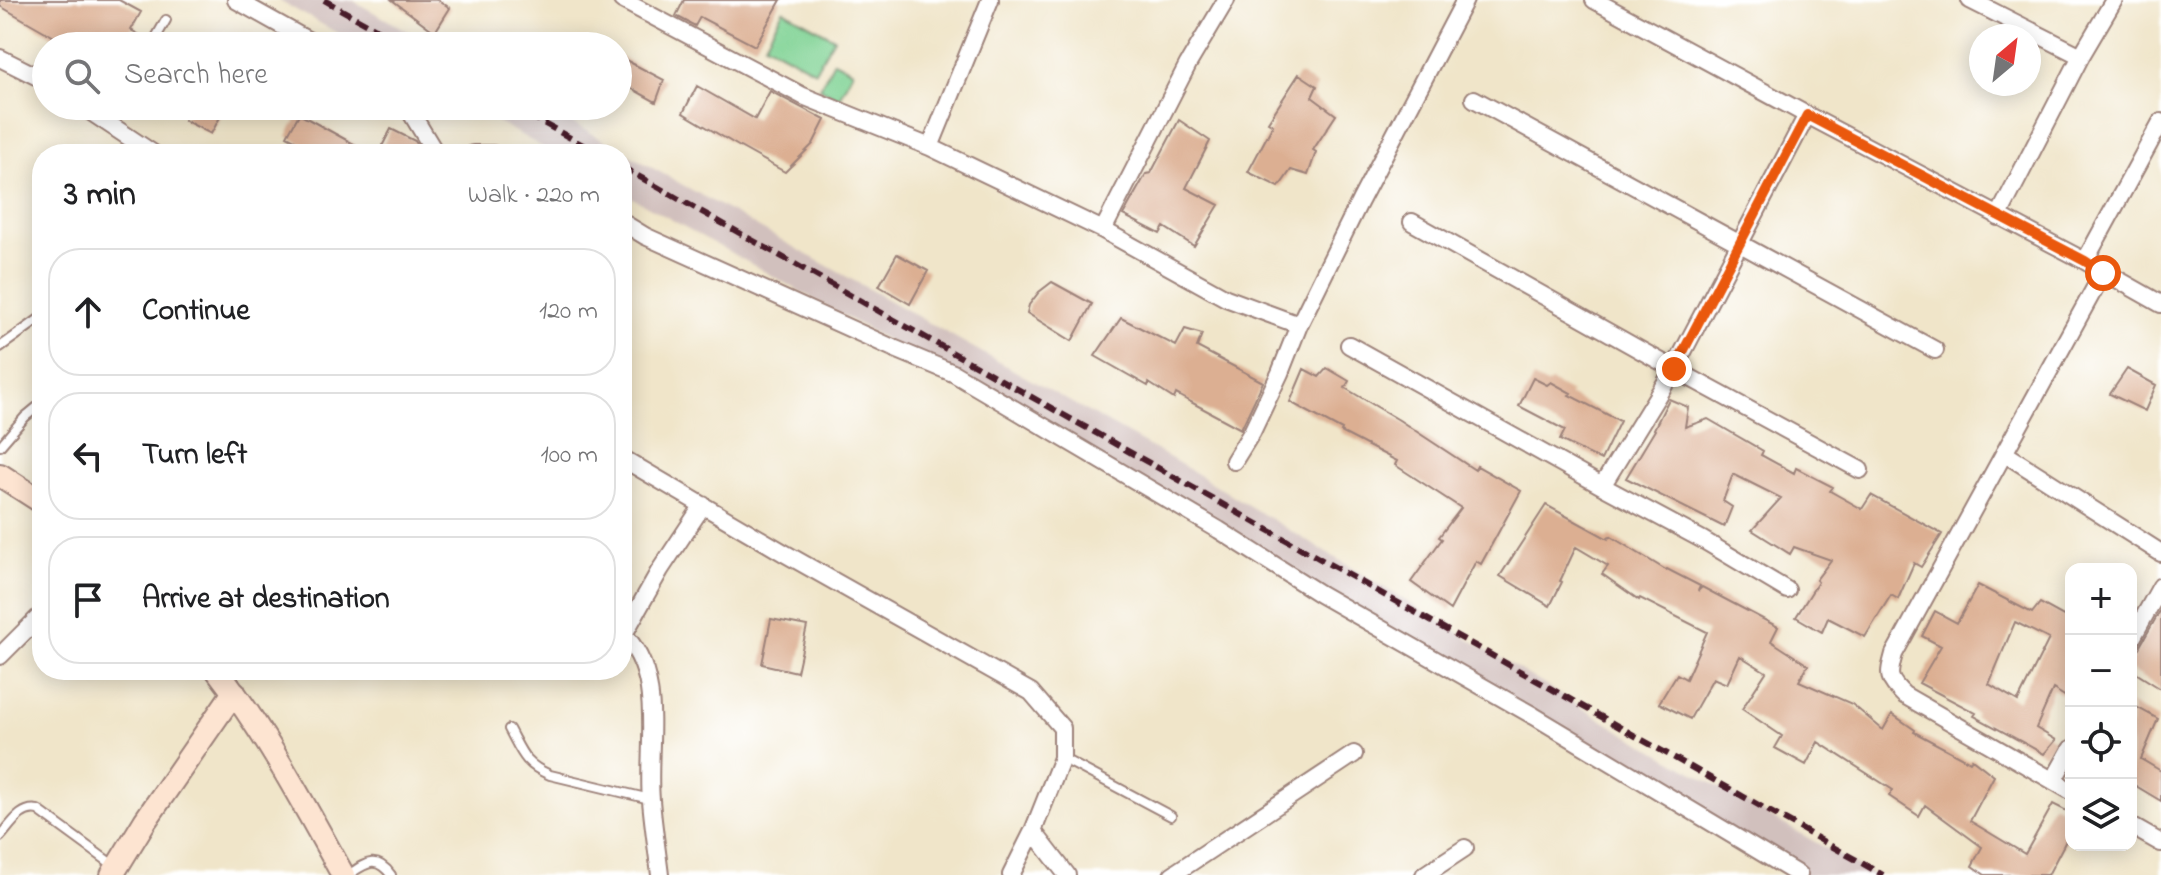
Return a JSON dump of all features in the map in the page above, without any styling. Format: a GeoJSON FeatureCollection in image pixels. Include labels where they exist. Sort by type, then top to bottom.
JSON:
{"type":"FeatureCollection","features":[{"type":"Feature","properties":{"kind":"street"},"geometry":{"type":"LineString","coordinates":[[236,0],[293,32]]}},
{"type":"Feature","properties":{"kind":"street"},"geometry":{"type":"LineString","coordinates":[[622,0],[803,96],[930,147],[1103,230],[1226,298],[1299,325]]}},
{"type":"Feature","properties":{"kind":"street"},"geometry":{"type":"LineString","coordinates":[[930,147],[990,0]]}},
{"type":"Feature","properties":{"kind":"street"},"geometry":{"type":"LineString","coordinates":[[1103,230],[1188,64],[1226,0]]}},
{"type":"Feature","properties":{"kind":"street"},"geometry":{"type":"LineString","coordinates":[[1234,461],[1252,432],[1299,325],[1360,201],[1465,0]]}},
{"type":"Feature","properties":{"kind":"street"},"geometry":{"type":"LineString","coordinates":[[1594,0],[2161,304]]}},
{"type":"Feature","properties":{"kind":"street"},"geometry":{"type":"LineString","coordinates":[[1970,0],[2081,56]]}},
{"type":"Feature","properties":{"kind":"street"},"geometry":{"type":"LineString","coordinates":[[1998,217],[2081,56],[2114,0]]}},
{"type":"Feature","properties":{"kind":"street"},"geometry":{"type":"LineString","coordinates":[[0,58],[32,74]]}},
{"type":"Feature","properties":{"kind":"street"},"geometry":{"type":"LineString","coordinates":[[1474,99],[1935,350]]}},
{"type":"Feature","properties":{"kind":"street"},"geometry":{"type":"LineString","coordinates":[[1602,486],[1674,369],[1807,115]]}},
{"type":"Feature","properties":{"kind":"street"},"geometry":{"type":"LineString","coordinates":[[102,120],[139,144]]}},
{"type":"Feature","properties":{"kind":"street"},"geometry":{"type":"LineString","coordinates":[[415,120],[430,144]]}},
{"type":"Feature","properties":{"kind":"street"},"geometry":{"type":"LineString","coordinates":[[2085,261],[2161,122]]}},
{"type":"Feature","properties":{"kind":"street"},"geometry":{"type":"LineString","coordinates":[[1412,222],[1860,470]]}},
{"type":"Feature","properties":{"kind":"street"},"geometry":{"type":"LineString","coordinates":[[632,227],[668,247],[953,373],[1206,522],[1320,594],[1534,716],[1799,875]]}},
{"type":"Feature","properties":{"kind":"street"},"geometry":{"type":"LineString","coordinates":[[2065,788],[1904,695],[1888,676],[1894,654],[2103,273]]}},
{"type":"Feature","properties":{"kind":"street"},"geometry":{"type":"LineString","coordinates":[[1349,345],[1703,540],[1787,590]]}},
{"type":"Feature","properties":{"kind":"street"},"geometry":{"type":"LineString","coordinates":[[2004,453],[2161,553]]}},
{"type":"Feature","properties":{"kind":"street"},"geometry":{"type":"LineString","coordinates":[[632,464],[1031,692],[1062,728],[1062,758],[1033,831],[1011,875]]}},
{"type":"Feature","properties":{"kind":"street"},"geometry":{"type":"LineString","coordinates":[[0,475],[32,496]]}},
{"type":"Feature","properties":{"kind":"street"},"geometry":{"type":"LineString","coordinates":[[632,618],[703,505]]}},
{"type":"Feature","properties":{"kind":"street"},"geometry":{"type":"LineString","coordinates":[[2134,635],[2161,586]]}},
{"type":"Feature","properties":{"kind":"street"},"geometry":{"type":"LineString","coordinates":[[0,656],[32,624]]}},
{"type":"Feature","properties":{"kind":"street"},"geometry":{"type":"LineString","coordinates":[[632,646],[639,656],[650,690],[650,799],[660,875]]}},
{"type":"Feature","properties":{"kind":"street"},"geometry":{"type":"LineString","coordinates":[[225,680],[295,787],[345,875]]}},
{"type":"Feature","properties":{"kind":"street"},"geometry":{"type":"LineString","coordinates":[[114,871],[234,692]]}},
{"type":"Feature","properties":{"kind":"street"},"geometry":{"type":"LineString","coordinates":[[1172,875],[1354,754]]}},
{"type":"Feature","properties":{"kind":"street"},"geometry":{"type":"LineString","coordinates":[[2053,781],[2065,760]]}},
{"type":"Feature","properties":{"kind":"street"},"geometry":{"type":"LineString","coordinates":[[2137,829],[2161,843]]}},
{"type":"Feature","properties":{"kind":"street"},"geometry":{"type":"LineString","coordinates":[[1033,831],[1067,875]]}},
{"type":"Feature","properties":{"kind":"street"},"geometry":{"type":"LineString","coordinates":[[1424,875],[1465,848]]}},
{"type":"Feature","properties":{"kind":"lane"},"geometry":{"type":"LineString","coordinates":[[159,32],[166,20]]}},
{"type":"Feature","properties":{"kind":"lane"},"geometry":{"type":"LineString","coordinates":[[0,347],[32,324]]}},
{"type":"Feature","properties":{"kind":"lane"},"geometry":{"type":"LineString","coordinates":[[0,446],[32,411]]}},
{"type":"Feature","properties":{"kind":"lane"},"geometry":{"type":"LineString","coordinates":[[509,729],[526,761],[536,769],[650,799]]}},
{"type":"Feature","properties":{"kind":"lane"},"geometry":{"type":"LineString","coordinates":[[1062,758],[1171,816]]}},
{"type":"Feature","properties":{"kind":"lane"},"geometry":{"type":"LineString","coordinates":[[0,837],[22,812],[30,808],[38,810],[114,871]]}},
{"type":"Feature","properties":{"kind":"lane"},"geometry":{"type":"LineString","coordinates":[[345,875],[368,862],[377,862],[391,875]]}},
{"type":"Feature","properties":{"kind":"shaded area"},"geometry":{"type":"Polygon","coordinates":[[[278,0],[352,0],[409,32],[336,32],[278,0]]]}},
{"type":"Feature","properties":{"kind":"shaded area"},"geometry":{"type":"Polygon","coordinates":[[[494,120],[567,120],[610,144],[537,144],[494,120]]]}},
{"type":"Feature","properties":{"kind":"shaded area"},"geometry":{"type":"Polygon","coordinates":[[[632,156],[1172,459],[1622,732],[1873,875],[1801,875],[1143,483],[632,198],[632,156]]]}},
{"type":"Feature","properties":{"kind":"green space"},"geometry":{"type":"Polygon","coordinates":[[[783,10],[834,38],[815,71],[765,44],[783,10]]]}},
{"type":"Feature","properties":{"kind":"green space"},"geometry":{"type":"Polygon","coordinates":[[[834,61],[853,71],[839,98],[820,88],[834,61]]]}},
{"type":"Feature","properties":{"kind":"building"},"geometry":{"type":"Polygon","coordinates":[[[0,0],[119,0],[141,12],[131,30],[135,32],[46,32],[0,6],[0,0]]]}},
{"type":"Feature","properties":{"kind":"building"},"geometry":{"type":"Polygon","coordinates":[[[392,0],[438,0],[450,8],[435,32],[392,0]]]}},
{"type":"Feature","properties":{"kind":"building"},"geometry":{"type":"Polygon","coordinates":[[[684,0],[781,0],[755,46],[700,17],[695,26],[676,16],[684,0]]]}},
{"type":"Feature","properties":{"kind":"building"},"geometry":{"type":"Polygon","coordinates":[[[632,63],[664,80],[656,102],[632,89],[632,63]]]}},
{"type":"Feature","properties":{"kind":"building"},"geometry":{"type":"Polygon","coordinates":[[[1299,74],[1317,86],[1312,97],[1336,115],[1313,150],[1316,152],[1308,175],[1291,170],[1279,187],[1248,172],[1273,125],[1268,122],[1299,74]]]}},
{"type":"Feature","properties":{"kind":"building"},"geometry":{"type":"Polygon","coordinates":[[[697,86],[755,119],[770,91],[825,120],[813,144],[785,172],[683,113],[697,86]]]}},
{"type":"Feature","properties":{"kind":"building"},"geometry":{"type":"Polygon","coordinates":[[[184,120],[218,120],[211,134],[184,120]]]}},
{"type":"Feature","properties":{"kind":"building"},"geometry":{"type":"Polygon","coordinates":[[[296,120],[310,120],[354,144],[302,144],[287,136],[296,120]]]}},
{"type":"Feature","properties":{"kind":"building"},"geometry":{"type":"Polygon","coordinates":[[[1179,120],[1210,141],[1186,188],[1219,205],[1194,246],[1164,227],[1160,234],[1123,215],[1146,174],[1151,173],[1179,120]]]}},
{"type":"Feature","properties":{"kind":"building"},"geometry":{"type":"Polygon","coordinates":[[[391,129],[417,144],[383,144],[391,129]]]}},
{"type":"Feature","properties":{"kind":"building"},"geometry":{"type":"Polygon","coordinates":[[[897,254],[928,271],[910,304],[879,286],[897,254]]]}},
{"type":"Feature","properties":{"kind":"building"},"geometry":{"type":"Polygon","coordinates":[[[1052,282],[1092,304],[1072,341],[1027,313],[1039,292],[1052,282]]]}},
{"type":"Feature","properties":{"kind":"building"},"geometry":{"type":"Polygon","coordinates":[[[1121,318],[1176,346],[1185,329],[1202,334],[1197,347],[1263,382],[1241,429],[1176,394],[1174,399],[1149,383],[1148,386],[1095,356],[1121,318]]]}},
{"type":"Feature","properties":{"kind":"building"},"geometry":{"type":"Polygon","coordinates":[[[1327,368],[1349,381],[1345,388],[1475,470],[1477,466],[1521,491],[1481,564],[1476,561],[1450,610],[1411,582],[1461,508],[1395,465],[1397,461],[1290,402],[1304,369],[1319,377],[1327,368]]]}},
{"type":"Feature","properties":{"kind":"building"},"geometry":{"type":"Polygon","coordinates":[[[2127,369],[2156,385],[2145,411],[2110,394],[2127,369]]]}},
{"type":"Feature","properties":{"kind":"building"},"geometry":{"type":"Polygon","coordinates":[[[1533,378],[1547,385],[1551,382],[1571,393],[1569,395],[1620,421],[1601,460],[1560,440],[1565,430],[1519,406],[1533,378]]]}},
{"type":"Feature","properties":{"kind":"building"},"geometry":{"type":"Polygon","coordinates":[[[1669,399],[1688,407],[1685,427],[1708,419],[1794,473],[1796,468],[1833,487],[1830,491],[1862,509],[1871,495],[1942,534],[1921,567],[1914,563],[1898,599],[1891,595],[1865,637],[1828,618],[1822,632],[1796,617],[1831,560],[1794,547],[1790,554],[1752,530],[1781,498],[1733,474],[1723,501],[1732,507],[1724,527],[1626,478],[1655,430],[1669,399]]]}},
{"type":"Feature","properties":{"kind":"building"},"geometry":{"type":"Polygon","coordinates":[[[1546,505],[1700,586],[1698,591],[1702,587],[1778,627],[1771,641],[1808,665],[1799,681],[1852,704],[1883,730],[1892,714],[1914,732],[1970,762],[1972,759],[1994,776],[1970,821],[2025,854],[2053,804],[2065,810],[2065,842],[2048,875],[1985,875],[1972,866],[1982,847],[1925,805],[1919,816],[1889,796],[1893,790],[1818,742],[1806,765],[1775,748],[1782,736],[1742,709],[1766,672],[1740,656],[1727,684],[1713,678],[1690,719],[1659,703],[1677,674],[1686,679],[1707,632],[1639,600],[1602,574],[1608,566],[1576,547],[1550,606],[1500,576],[1546,505]]]}},
{"type":"Feature","properties":{"kind":"building"},"geometry":{"type":"Polygon","coordinates":[[[1978,585],[2032,613],[2040,603],[2065,617],[2065,696],[2053,689],[2036,728],[2056,740],[2044,754],[1919,683],[1941,646],[1922,636],[1935,611],[1957,623],[1978,585]],[[2015,622],[1989,684],[2018,701],[2049,639],[2015,622]]]}},
{"type":"Feature","properties":{"kind":"building"},"geometry":{"type":"Polygon","coordinates":[[[2161,609],[2161,689],[2137,674],[2137,651],[2161,609]]]}},
{"type":"Feature","properties":{"kind":"building"},"geometry":{"type":"Polygon","coordinates":[[[771,619],[807,626],[797,672],[762,664],[771,619]]]}},
{"type":"Feature","properties":{"kind":"building"},"geometry":{"type":"Polygon","coordinates":[[[2137,707],[2158,719],[2141,759],[2161,771],[2161,801],[2137,787],[2137,707]]]}},
{"type":"Feature","properties":{"kind":"railway"},"geometry":{"type":"LineString","coordinates":[[324,0],[381,32]]}},
{"type":"Feature","properties":{"kind":"railway"},"geometry":{"type":"LineString","coordinates":[[538,120],[581,144]]}},
{"type":"Feature","properties":{"kind":"railway"},"geometry":{"type":"LineString","coordinates":[[632,173],[1883,875]]}},
{"type":"Feature","properties":{"kind":"route"},"geometry":{"type":"LineString","coordinates":[[1674,369],[1807,115],[2103,273]]}}]}
